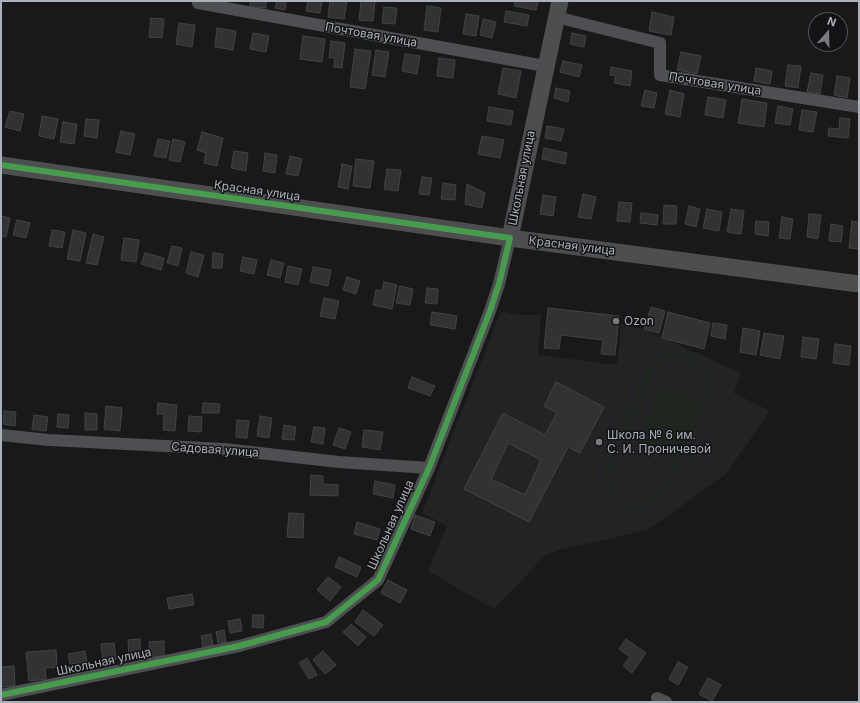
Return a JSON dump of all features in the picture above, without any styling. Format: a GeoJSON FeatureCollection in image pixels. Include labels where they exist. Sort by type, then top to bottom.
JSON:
{"type":"FeatureCollection","features":[{"type":"Feature","properties":{"kind":"main road","name":"Школьная улица"},"geometry":{"type":"LineString","coordinates":[[510,238],[558,9]]}},
{"type":"Feature","properties":{"kind":"main road","name":"Красная улица"},"geometry":{"type":"LineString","coordinates":[[1,165],[510,238],[859,284]]}},
{"type":"Feature","properties":{"kind":"street","name":"Почтовая улица"},"geometry":{"type":"LineString","coordinates":[[198,3],[545,66]]}},
{"type":"Feature","properties":{"kind":"street","name":"Почтовая улица"},"geometry":{"type":"LineString","coordinates":[[558,9],[660,43],[660,75],[859,108]]}},
{"type":"Feature","properties":{"kind":"street","name":"Школьная улица"},"geometry":{"type":"LineString","coordinates":[[1,695],[239,646],[326,622],[378,580],[429,468],[490,311],[499,284],[510,238]]}},
{"type":"Feature","properties":{"kind":"street","name":"Садовая улица"},"geometry":{"type":"LineString","coordinates":[[1,435],[49,440],[224,449],[339,462],[429,468]]}},
{"type":"Feature","properties":{"kind":"shaded area","name":"Школа № 6 им. С. И. Проничевой"},"geometry":{"type":"Polygon","coordinates":[[[501,311],[518,315],[541,315],[538,355],[617,365],[621,325],[641,328],[741,373],[734,393],[770,411],[726,474],[648,530],[559,550],[545,556],[494,609],[428,571],[447,526],[422,513],[501,311]]]}},
{"type":"Feature","properties":{"kind":"shaded area"},"geometry":{"type":"Polygon","coordinates":[[[681,352],[690,355],[701,364],[707,375],[710,386],[708,395],[664,493],[657,501],[647,506],[636,510],[624,508],[614,500],[607,490],[604,477],[606,466],[649,365],[657,357],[668,353],[681,352]],[[678,357],[660,361],[654,368],[611,467],[609,477],[612,487],[617,497],[626,504],[635,505],[644,502],[660,491],[704,394],[706,387],[704,377],[698,367],[687,360],[678,357]]]}},
{"type":"Feature","properties":{"kind":"shaded area"},"geometry":{"type":"Polygon","coordinates":[[[663,385],[700,401],[674,459],[638,443],[663,385]]]}},
{"type":"Feature","properties":{"kind":"building"},"geometry":{"type":"Polygon","coordinates":[[[250,1],[266,1],[266,8],[250,7],[250,1]]]}},
{"type":"Feature","properties":{"kind":"building"},"geometry":{"type":"Polygon","coordinates":[[[277,1],[286,1],[285,10],[275,8],[277,1]]]}},
{"type":"Feature","properties":{"kind":"building"},"geometry":{"type":"Polygon","coordinates":[[[308,1],[322,1],[320,13],[306,11],[308,1]]]}},
{"type":"Feature","properties":{"kind":"building"},"geometry":{"type":"Polygon","coordinates":[[[330,1],[347,1],[344,19],[328,17],[330,1]]]}},
{"type":"Feature","properties":{"kind":"building"},"geometry":{"type":"Polygon","coordinates":[[[361,1],[375,1],[373,21],[359,20],[361,1]]]}},
{"type":"Feature","properties":{"kind":"building"},"geometry":{"type":"Polygon","coordinates":[[[515,1],[538,1],[536,10],[514,6],[515,1]]]}},
{"type":"Feature","properties":{"kind":"building"},"geometry":{"type":"Polygon","coordinates":[[[427,6],[441,8],[438,32],[424,30],[427,6]]]}},
{"type":"Feature","properties":{"kind":"building"},"geometry":{"type":"Polygon","coordinates":[[[384,7],[397,8],[395,24],[382,23],[384,7]]]}},
{"type":"Feature","properties":{"kind":"building"},"geometry":{"type":"Polygon","coordinates":[[[506,11],[529,15],[527,26],[504,22],[506,11]]]}},
{"type":"Feature","properties":{"kind":"building"},"geometry":{"type":"Polygon","coordinates":[[[652,12],[674,17],[671,35],[649,31],[652,12]]]}},
{"type":"Feature","properties":{"kind":"building"},"geometry":{"type":"Polygon","coordinates":[[[466,14],[479,16],[476,36],[463,34],[466,14]]]}},
{"type":"Feature","properties":{"kind":"building"},"geometry":{"type":"Polygon","coordinates":[[[151,18],[164,19],[162,38],[149,37],[151,18]]]}},
{"type":"Feature","properties":{"kind":"building"},"geometry":{"type":"Polygon","coordinates":[[[483,19],[496,22],[492,38],[480,35],[483,19]]]}},
{"type":"Feature","properties":{"kind":"building"},"geometry":{"type":"Polygon","coordinates":[[[179,23],[195,25],[192,47],[176,44],[179,23]]]}},
{"type":"Feature","properties":{"kind":"building"},"geometry":{"type":"Polygon","coordinates":[[[217,28],[236,31],[233,50],[215,47],[217,28]]]}},
{"type":"Feature","properties":{"kind":"building"},"geometry":{"type":"Polygon","coordinates":[[[253,33],[269,36],[266,52],[250,49],[253,33]]]}},
{"type":"Feature","properties":{"kind":"building"},"geometry":{"type":"Polygon","coordinates":[[[572,33],[586,36],[584,47],[570,44],[572,33]]]}},
{"type":"Feature","properties":{"kind":"building"},"geometry":{"type":"Polygon","coordinates":[[[303,36],[325,39],[322,62],[300,59],[303,36]]]}},
{"type":"Feature","properties":{"kind":"building"},"geometry":{"type":"Polygon","coordinates":[[[331,41],[345,43],[342,68],[334,67],[335,58],[329,58],[331,41]]]}},
{"type":"Feature","properties":{"kind":"building"},"geometry":{"type":"Polygon","coordinates":[[[355,49],[371,51],[365,89],[350,87],[355,49]]]}},
{"type":"Feature","properties":{"kind":"building"},"geometry":{"type":"Polygon","coordinates":[[[376,50],[389,52],[385,77],[372,75],[376,50]]]}},
{"type":"Feature","properties":{"kind":"building"},"geometry":{"type":"Polygon","coordinates":[[[681,52],[701,56],[697,74],[677,70],[681,52]]]}},
{"type":"Feature","properties":{"kind":"building"},"geometry":{"type":"Polygon","coordinates":[[[405,54],[420,56],[417,74],[402,71],[405,54]]]}},
{"type":"Feature","properties":{"kind":"building"},"geometry":{"type":"Polygon","coordinates":[[[439,58],[455,60],[453,78],[437,76],[439,58]]]}},
{"type":"Feature","properties":{"kind":"building"},"geometry":{"type":"Polygon","coordinates":[[[563,61],[582,65],[579,77],[560,72],[563,61]]]}},
{"type":"Feature","properties":{"kind":"building"},"geometry":{"type":"Polygon","coordinates":[[[788,65],[801,66],[798,88],[785,86],[788,65]]]}},
{"type":"Feature","properties":{"kind":"building"},"geometry":{"type":"Polygon","coordinates":[[[611,67],[632,71],[630,86],[614,83],[616,76],[610,75],[611,67]]]}},
{"type":"Feature","properties":{"kind":"building"},"geometry":{"type":"Polygon","coordinates":[[[503,68],[521,71],[516,98],[498,94],[503,68]]]}},
{"type":"Feature","properties":{"kind":"building"},"geometry":{"type":"Polygon","coordinates":[[[756,68],[772,71],[770,84],[754,81],[756,68]]]}},
{"type":"Feature","properties":{"kind":"building"},"geometry":{"type":"Polygon","coordinates":[[[811,73],[823,75],[820,94],[807,92],[811,73]]]}},
{"type":"Feature","properties":{"kind":"building"},"geometry":{"type":"Polygon","coordinates":[[[837,76],[850,78],[847,98],[834,95],[837,76]]]}},
{"type":"Feature","properties":{"kind":"building"},"geometry":{"type":"Polygon","coordinates":[[[556,88],[570,91],[568,102],[554,98],[556,88]]]}},
{"type":"Feature","properties":{"kind":"building"},"geometry":{"type":"Polygon","coordinates":[[[645,90],[657,93],[654,108],[641,106],[645,90]]]}},
{"type":"Feature","properties":{"kind":"building"},"geometry":{"type":"Polygon","coordinates":[[[670,90],[684,94],[680,117],[665,114],[670,90]]]}},
{"type":"Feature","properties":{"kind":"building"},"geometry":{"type":"Polygon","coordinates":[[[708,97],[726,100],[723,118],[705,115],[708,97]]]}},
{"type":"Feature","properties":{"kind":"building"},"geometry":{"type":"Polygon","coordinates":[[[742,99],[767,103],[764,127],[738,123],[742,99]]]}},
{"type":"Feature","properties":{"kind":"building"},"geometry":{"type":"Polygon","coordinates":[[[778,106],[793,109],[790,125],[775,123],[778,106]]]}},
{"type":"Feature","properties":{"kind":"building"},"geometry":{"type":"Polygon","coordinates":[[[489,107],[513,111],[511,125],[487,121],[489,107]]]}},
{"type":"Feature","properties":{"kind":"building"},"geometry":{"type":"Polygon","coordinates":[[[802,110],[817,112],[813,132],[799,130],[802,110]]]}},
{"type":"Feature","properties":{"kind":"building"},"geometry":{"type":"Polygon","coordinates":[[[10,111],[24,114],[20,131],[5,127],[10,111]]]}},
{"type":"Feature","properties":{"kind":"building"},"geometry":{"type":"Polygon","coordinates":[[[42,116],[58,119],[54,139],[39,136],[42,116]]]}},
{"type":"Feature","properties":{"kind":"building"},"geometry":{"type":"Polygon","coordinates":[[[840,118],[850,119],[848,138],[828,136],[829,128],[839,129],[840,118]]]}},
{"type":"Feature","properties":{"kind":"building"},"geometry":{"type":"Polygon","coordinates":[[[86,119],[99,120],[97,138],[84,136],[86,119]]]}},
{"type":"Feature","properties":{"kind":"building"},"geometry":{"type":"Polygon","coordinates":[[[63,122],[77,124],[74,144],[60,142],[63,122]]]}},
{"type":"Feature","properties":{"kind":"building"},"geometry":{"type":"Polygon","coordinates":[[[547,126],[564,129],[561,141],[545,138],[547,126]]]}},
{"type":"Feature","properties":{"kind":"building"},"geometry":{"type":"Polygon","coordinates":[[[121,131],[135,134],[130,155],[116,152],[121,131]]]}},
{"type":"Feature","properties":{"kind":"building"},"geometry":{"type":"Polygon","coordinates":[[[202,132],[223,138],[217,166],[204,163],[206,153],[197,150],[202,132]]]}},
{"type":"Feature","properties":{"kind":"building"},"geometry":{"type":"Polygon","coordinates":[[[482,136],[504,140],[500,158],[478,154],[482,136]]]}},
{"type":"Feature","properties":{"kind":"building"},"geometry":{"type":"Polygon","coordinates":[[[158,139],[170,141],[166,158],[154,156],[158,139]]]}},
{"type":"Feature","properties":{"kind":"building"},"geometry":{"type":"Polygon","coordinates":[[[173,139],[185,142],[180,162],[169,160],[173,139]]]}},
{"type":"Feature","properties":{"kind":"building"},"geometry":{"type":"Polygon","coordinates":[[[544,148],[567,153],[565,164],[542,159],[544,148]]]}},
{"type":"Feature","properties":{"kind":"building"},"geometry":{"type":"Polygon","coordinates":[[[234,151],[248,153],[246,171],[231,168],[234,151]]]}},
{"type":"Feature","properties":{"kind":"building"},"geometry":{"type":"Polygon","coordinates":[[[265,153],[277,155],[275,173],[263,171],[265,153]]]}},
{"type":"Feature","properties":{"kind":"building"},"geometry":{"type":"Polygon","coordinates":[[[290,156],[302,159],[298,176],[286,174],[290,156]]]}},
{"type":"Feature","properties":{"kind":"building"},"geometry":{"type":"Polygon","coordinates":[[[356,159],[374,161],[370,188],[353,186],[356,159]]]}},
{"type":"Feature","properties":{"kind":"building"},"geometry":{"type":"Polygon","coordinates":[[[342,164],[352,166],[348,189],[338,187],[342,164]]]}},
{"type":"Feature","properties":{"kind":"building"},"geometry":{"type":"Polygon","coordinates":[[[387,169],[401,170],[398,191],[384,189],[387,169]]]}},
{"type":"Feature","properties":{"kind":"building"},"geometry":{"type":"Polygon","coordinates":[[[422,177],[432,178],[429,195],[419,194],[422,177]]]}},
{"type":"Feature","properties":{"kind":"building"},"geometry":{"type":"Polygon","coordinates":[[[443,183],[456,185],[455,200],[441,199],[443,183]]]}},
{"type":"Feature","properties":{"kind":"building"},"geometry":{"type":"Polygon","coordinates":[[[467,184],[485,193],[482,208],[465,204],[467,184]]]}},
{"type":"Feature","properties":{"kind":"building"},"geometry":{"type":"Polygon","coordinates":[[[583,194],[596,197],[591,219],[578,217],[583,194]]]}},
{"type":"Feature","properties":{"kind":"building"},"geometry":{"type":"Polygon","coordinates":[[[543,195],[556,197],[553,216],[540,214],[543,195]]]}},
{"type":"Feature","properties":{"kind":"building"},"geometry":{"type":"Polygon","coordinates":[[[619,202],[632,203],[630,222],[617,221],[619,202]]]}},
{"type":"Feature","properties":{"kind":"building"},"geometry":{"type":"Polygon","coordinates":[[[664,205],[677,206],[676,224],[663,224],[664,205]]]}},
{"type":"Feature","properties":{"kind":"building"},"geometry":{"type":"Polygon","coordinates":[[[689,206],[700,209],[696,227],[685,224],[689,206]]]}},
{"type":"Feature","properties":{"kind":"building"},"geometry":{"type":"Polygon","coordinates":[[[707,209],[722,212],[719,231],[703,228],[707,209]]]}},
{"type":"Feature","properties":{"kind":"building"},"geometry":{"type":"Polygon","coordinates":[[[731,209],[744,211],[741,234],[727,232],[731,209]]]}},
{"type":"Feature","properties":{"kind":"building"},"geometry":{"type":"Polygon","coordinates":[[[641,213],[658,215],[657,225],[640,223],[641,213]]]}},
{"type":"Feature","properties":{"kind":"building"},"geometry":{"type":"Polygon","coordinates":[[[809,214],[821,215],[818,239],[807,237],[809,214]]]}},
{"type":"Feature","properties":{"kind":"building"},"geometry":{"type":"Polygon","coordinates":[[[1,216],[10,218],[6,237],[1,236],[1,216]]]}},
{"type":"Feature","properties":{"kind":"building"},"geometry":{"type":"Polygon","coordinates":[[[782,217],[793,219],[790,239],[779,238],[782,217]]]}},
{"type":"Feature","properties":{"kind":"building"},"geometry":{"type":"Polygon","coordinates":[[[17,220],[30,223],[26,238],[13,235],[17,220]]]}},
{"type":"Feature","properties":{"kind":"building"},"geometry":{"type":"Polygon","coordinates":[[[756,221],[769,222],[768,236],[755,234],[756,221]]]}},
{"type":"Feature","properties":{"kind":"building"},"geometry":{"type":"Polygon","coordinates":[[[852,221],[859,222],[859,249],[849,248],[852,221]]]}},
{"type":"Feature","properties":{"kind":"building"},"geometry":{"type":"Polygon","coordinates":[[[831,224],[843,226],[841,242],[829,241],[831,224]]]}},
{"type":"Feature","properties":{"kind":"building"},"geometry":{"type":"Polygon","coordinates":[[[52,230],[65,232],[62,248],[49,246],[52,230]]]}},
{"type":"Feature","properties":{"kind":"building"},"geometry":{"type":"Polygon","coordinates":[[[73,230],[86,233],[80,261],[67,259],[73,230]]]}},
{"type":"Feature","properties":{"kind":"building"},"geometry":{"type":"Polygon","coordinates":[[[93,234],[104,237],[97,265],[86,263],[93,234]]]}},
{"type":"Feature","properties":{"kind":"building"},"geometry":{"type":"Polygon","coordinates":[[[124,238],[139,240],[136,262],[121,260],[124,238]]]}},
{"type":"Feature","properties":{"kind":"building"},"geometry":{"type":"Polygon","coordinates":[[[172,246],[182,248],[178,266],[167,263],[172,246]]]}},
{"type":"Feature","properties":{"kind":"building"},"geometry":{"type":"Polygon","coordinates":[[[191,252],[204,255],[198,277],[186,273],[191,252]]]}},
{"type":"Feature","properties":{"kind":"building"},"geometry":{"type":"Polygon","coordinates":[[[145,253],[164,258],[161,270],[141,264],[145,253]]]}},
{"type":"Feature","properties":{"kind":"building"},"geometry":{"type":"Polygon","coordinates":[[[213,253],[223,254],[222,268],[212,268],[213,253]]]}},
{"type":"Feature","properties":{"kind":"building"},"geometry":{"type":"Polygon","coordinates":[[[243,257],[257,260],[254,274],[240,271],[243,257]]]}},
{"type":"Feature","properties":{"kind":"building"},"geometry":{"type":"Polygon","coordinates":[[[271,260],[284,263],[280,278],[267,275],[271,260]]]}},
{"type":"Feature","properties":{"kind":"building"},"geometry":{"type":"Polygon","coordinates":[[[288,266],[302,269],[298,285],[285,282],[288,266]]]}},
{"type":"Feature","properties":{"kind":"building"},"geometry":{"type":"Polygon","coordinates":[[[313,267],[331,270],[328,286],[310,282],[313,267]]]}},
{"type":"Feature","properties":{"kind":"building"},"geometry":{"type":"Polygon","coordinates":[[[347,277],[360,281],[356,294],[343,290],[347,277]]]}},
{"type":"Feature","properties":{"kind":"building"},"geometry":{"type":"Polygon","coordinates":[[[384,282],[397,285],[392,309],[373,305],[376,290],[382,291],[384,282]]]}},
{"type":"Feature","properties":{"kind":"building"},"geometry":{"type":"Polygon","coordinates":[[[400,286],[413,289],[410,305],[396,303],[400,286]]]}},
{"type":"Feature","properties":{"kind":"building"},"geometry":{"type":"Polygon","coordinates":[[[427,288],[438,289],[437,304],[425,303],[427,288]]]}},
{"type":"Feature","properties":{"kind":"building"},"geometry":{"type":"Polygon","coordinates":[[[324,298],[339,301],[335,319],[320,316],[324,298]]]}},
{"type":"Feature","properties":{"kind":"building"},"geometry":{"type":"Polygon","coordinates":[[[651,307],[665,311],[659,333],[644,329],[651,307]]]}},
{"type":"Feature","properties":{"kind":"building"},"geometry":{"type":"Polygon","coordinates":[[[548,308],[619,316],[615,355],[601,354],[603,340],[561,335],[559,349],[544,348],[548,308]]]}},
{"type":"Feature","properties":{"kind":"building"},"geometry":{"type":"Polygon","coordinates":[[[432,312],[457,316],[455,329],[430,325],[432,312]]]}},
{"type":"Feature","properties":{"kind":"building"},"geometry":{"type":"Polygon","coordinates":[[[668,312],[710,323],[704,349],[662,338],[668,312]]]}},
{"type":"Feature","properties":{"kind":"building"},"geometry":{"type":"Polygon","coordinates":[[[713,323],[727,325],[725,339],[711,336],[713,323]]]}},
{"type":"Feature","properties":{"kind":"building"},"geometry":{"type":"Polygon","coordinates":[[[743,328],[760,331],[756,355],[740,352],[743,328]]]}},
{"type":"Feature","properties":{"kind":"building"},"geometry":{"type":"Polygon","coordinates":[[[764,333],[784,336],[780,359],[760,355],[764,333]]]}},
{"type":"Feature","properties":{"kind":"building"},"geometry":{"type":"Polygon","coordinates":[[[803,337],[819,339],[816,359],[801,357],[803,337]]]}},
{"type":"Feature","properties":{"kind":"building"},"geometry":{"type":"Polygon","coordinates":[[[835,344],[851,346],[849,365],[833,363],[835,344]]]}},
{"type":"Feature","properties":{"kind":"building"},"geometry":{"type":"Polygon","coordinates":[[[412,377],[435,386],[430,396],[408,388],[412,377]]]}},
{"type":"Feature","properties":{"kind":"building"},"geometry":{"type":"Polygon","coordinates":[[[556,382],[604,407],[580,453],[568,447],[529,522],[464,489],[503,413],[545,435],[557,413],[544,406],[556,382]],[[508,443],[491,479],[525,495],[541,460],[508,443]]]}},
{"type":"Feature","properties":{"kind":"building"},"geometry":{"type":"Polygon","coordinates":[[[158,403],[177,405],[175,431],[163,430],[164,414],[157,414],[158,403]]]}},
{"type":"Feature","properties":{"kind":"building"},"geometry":{"type":"Polygon","coordinates":[[[203,403],[220,404],[219,413],[202,413],[203,403]]]}},
{"type":"Feature","properties":{"kind":"building"},"geometry":{"type":"Polygon","coordinates":[[[106,406],[122,408],[120,431],[104,429],[106,406]]]}},
{"type":"Feature","properties":{"kind":"building"},"geometry":{"type":"Polygon","coordinates":[[[4,411],[16,412],[15,426],[3,424],[4,411]]]}},
{"type":"Feature","properties":{"kind":"building"},"geometry":{"type":"Polygon","coordinates":[[[85,413],[97,414],[97,430],[85,430],[85,413]]]}},
{"type":"Feature","properties":{"kind":"building"},"geometry":{"type":"Polygon","coordinates":[[[58,414],[69,415],[68,428],[57,427],[58,414]]]}},
{"type":"Feature","properties":{"kind":"building"},"geometry":{"type":"Polygon","coordinates":[[[34,415],[48,417],[46,431],[32,429],[34,415]]]}},
{"type":"Feature","properties":{"kind":"building"},"geometry":{"type":"Polygon","coordinates":[[[189,416],[202,417],[201,432],[188,431],[189,416]]]}},
{"type":"Feature","properties":{"kind":"building"},"geometry":{"type":"Polygon","coordinates":[[[260,416],[272,418],[269,438],[257,436],[260,416]]]}},
{"type":"Feature","properties":{"kind":"building"},"geometry":{"type":"Polygon","coordinates":[[[237,420],[249,421],[247,438],[236,437],[237,420]]]}},
{"type":"Feature","properties":{"kind":"building"},"geometry":{"type":"Polygon","coordinates":[[[284,425],[296,427],[294,440],[282,439],[284,425]]]}},
{"type":"Feature","properties":{"kind":"building"},"geometry":{"type":"Polygon","coordinates":[[[314,427],[325,428],[323,444],[311,442],[314,427]]]}},
{"type":"Feature","properties":{"kind":"building"},"geometry":{"type":"Polygon","coordinates":[[[339,428],[351,432],[345,449],[333,445],[339,428]]]}},
{"type":"Feature","properties":{"kind":"building"},"geometry":{"type":"Polygon","coordinates":[[[364,430],[383,432],[380,450],[362,447],[364,430]]]}},
{"type":"Feature","properties":{"kind":"building"},"geometry":{"type":"Polygon","coordinates":[[[311,475],[323,476],[323,484],[338,485],[338,496],[310,495],[311,475]]]}},
{"type":"Feature","properties":{"kind":"building"},"geometry":{"type":"Polygon","coordinates":[[[375,481],[395,485],[393,498],[373,494],[375,481]]]}},
{"type":"Feature","properties":{"kind":"building"},"geometry":{"type":"Polygon","coordinates":[[[289,513],[304,514],[303,538],[287,537],[289,513]]]}},
{"type":"Feature","properties":{"kind":"building"},"geometry":{"type":"Polygon","coordinates":[[[415,515],[435,522],[430,536],[411,529],[415,515]]]}},
{"type":"Feature","properties":{"kind":"building"},"geometry":{"type":"Polygon","coordinates":[[[357,522],[380,529],[377,540],[354,534],[357,522]]]}},
{"type":"Feature","properties":{"kind":"building"},"geometry":{"type":"Polygon","coordinates":[[[339,557],[361,567],[357,577],[335,567],[339,557]]]}},
{"type":"Feature","properties":{"kind":"building"},"geometry":{"type":"Polygon","coordinates":[[[328,577],[341,587],[330,601],[317,590],[328,577]]]}},
{"type":"Feature","properties":{"kind":"building"},"geometry":{"type":"Polygon","coordinates":[[[388,580],[407,590],[400,603],[381,593],[388,580]]]}},
{"type":"Feature","properties":{"kind":"building"},"geometry":{"type":"Polygon","coordinates":[[[192,594],[194,605],[169,609],[167,598],[192,594]]]}},
{"type":"Feature","properties":{"kind":"building"},"geometry":{"type":"Polygon","coordinates":[[[363,610],[383,625],[374,636],[355,622],[363,610]]]}},
{"type":"Feature","properties":{"kind":"building"},"geometry":{"type":"Polygon","coordinates":[[[253,615],[264,615],[263,628],[252,627],[253,615]]]}},
{"type":"Feature","properties":{"kind":"building"},"geometry":{"type":"Polygon","coordinates":[[[240,619],[242,631],[230,633],[228,621],[240,619]]]}},
{"type":"Feature","properties":{"kind":"building"},"geometry":{"type":"Polygon","coordinates":[[[351,624],[366,637],[358,646],[343,632],[351,624]]]}},
{"type":"Feature","properties":{"kind":"building"},"geometry":{"type":"Polygon","coordinates":[[[224,630],[226,642],[218,643],[216,632],[224,630]]]}},
{"type":"Feature","properties":{"kind":"building"},"geometry":{"type":"Polygon","coordinates":[[[211,634],[213,645],[203,647],[201,636],[211,634]]]}},
{"type":"Feature","properties":{"kind":"building"},"geometry":{"type":"Polygon","coordinates":[[[140,639],[141,659],[129,660],[128,640],[140,639]]]}},
{"type":"Feature","properties":{"kind":"building"},"geometry":{"type":"Polygon","coordinates":[[[626,639],[646,653],[632,673],[623,666],[630,657],[619,649],[626,639]]]}},
{"type":"Feature","properties":{"kind":"building"},"geometry":{"type":"Polygon","coordinates":[[[164,641],[164,656],[150,657],[149,642],[164,641]]]}},
{"type":"Feature","properties":{"kind":"building"},"geometry":{"type":"Polygon","coordinates":[[[114,643],[116,660],[103,661],[101,644],[114,643]]]}},
{"type":"Feature","properties":{"kind":"building"},"geometry":{"type":"Polygon","coordinates":[[[56,650],[57,667],[45,668],[46,679],[29,681],[26,652],[56,650]]]}},
{"type":"Feature","properties":{"kind":"building"},"geometry":{"type":"Polygon","coordinates":[[[85,651],[87,662],[70,664],[68,654],[85,651]]]}},
{"type":"Feature","properties":{"kind":"building"},"geometry":{"type":"Polygon","coordinates":[[[323,651],[336,665],[325,674],[313,660],[323,651]]]}},
{"type":"Feature","properties":{"kind":"building"},"geometry":{"type":"Polygon","coordinates":[[[307,658],[317,675],[309,679],[299,663],[307,658]]]}},
{"type":"Feature","properties":{"kind":"building"},"geometry":{"type":"Polygon","coordinates":[[[678,662],[688,667],[678,685],[669,679],[678,662]]]}},
{"type":"Feature","properties":{"kind":"building"},"geometry":{"type":"Polygon","coordinates":[[[14,666],[15,686],[1,687],[1,667],[14,666]]]}},
{"type":"Feature","properties":{"kind":"building"},"geometry":{"type":"Polygon","coordinates":[[[708,678],[721,685],[712,701],[699,694],[708,678]]]}},
{"type":"Feature","properties":{"kind":"cycle path"},"geometry":{"type":"LineString","coordinates":[[1,165],[510,238],[499,284],[490,311],[429,468],[378,580],[326,622],[239,646],[1,695]]}},
{"type":"Feature","properties":{"kind":"place","name":"Ozon"},"geometry":{"type":"Point","coordinates":[616,321]}},
{"type":"Feature","properties":{"kind":"place","name":"Школа № 6 им. С. И. Проничевой"},"geometry":{"type":"Point","coordinates":[599,442]}}]}
